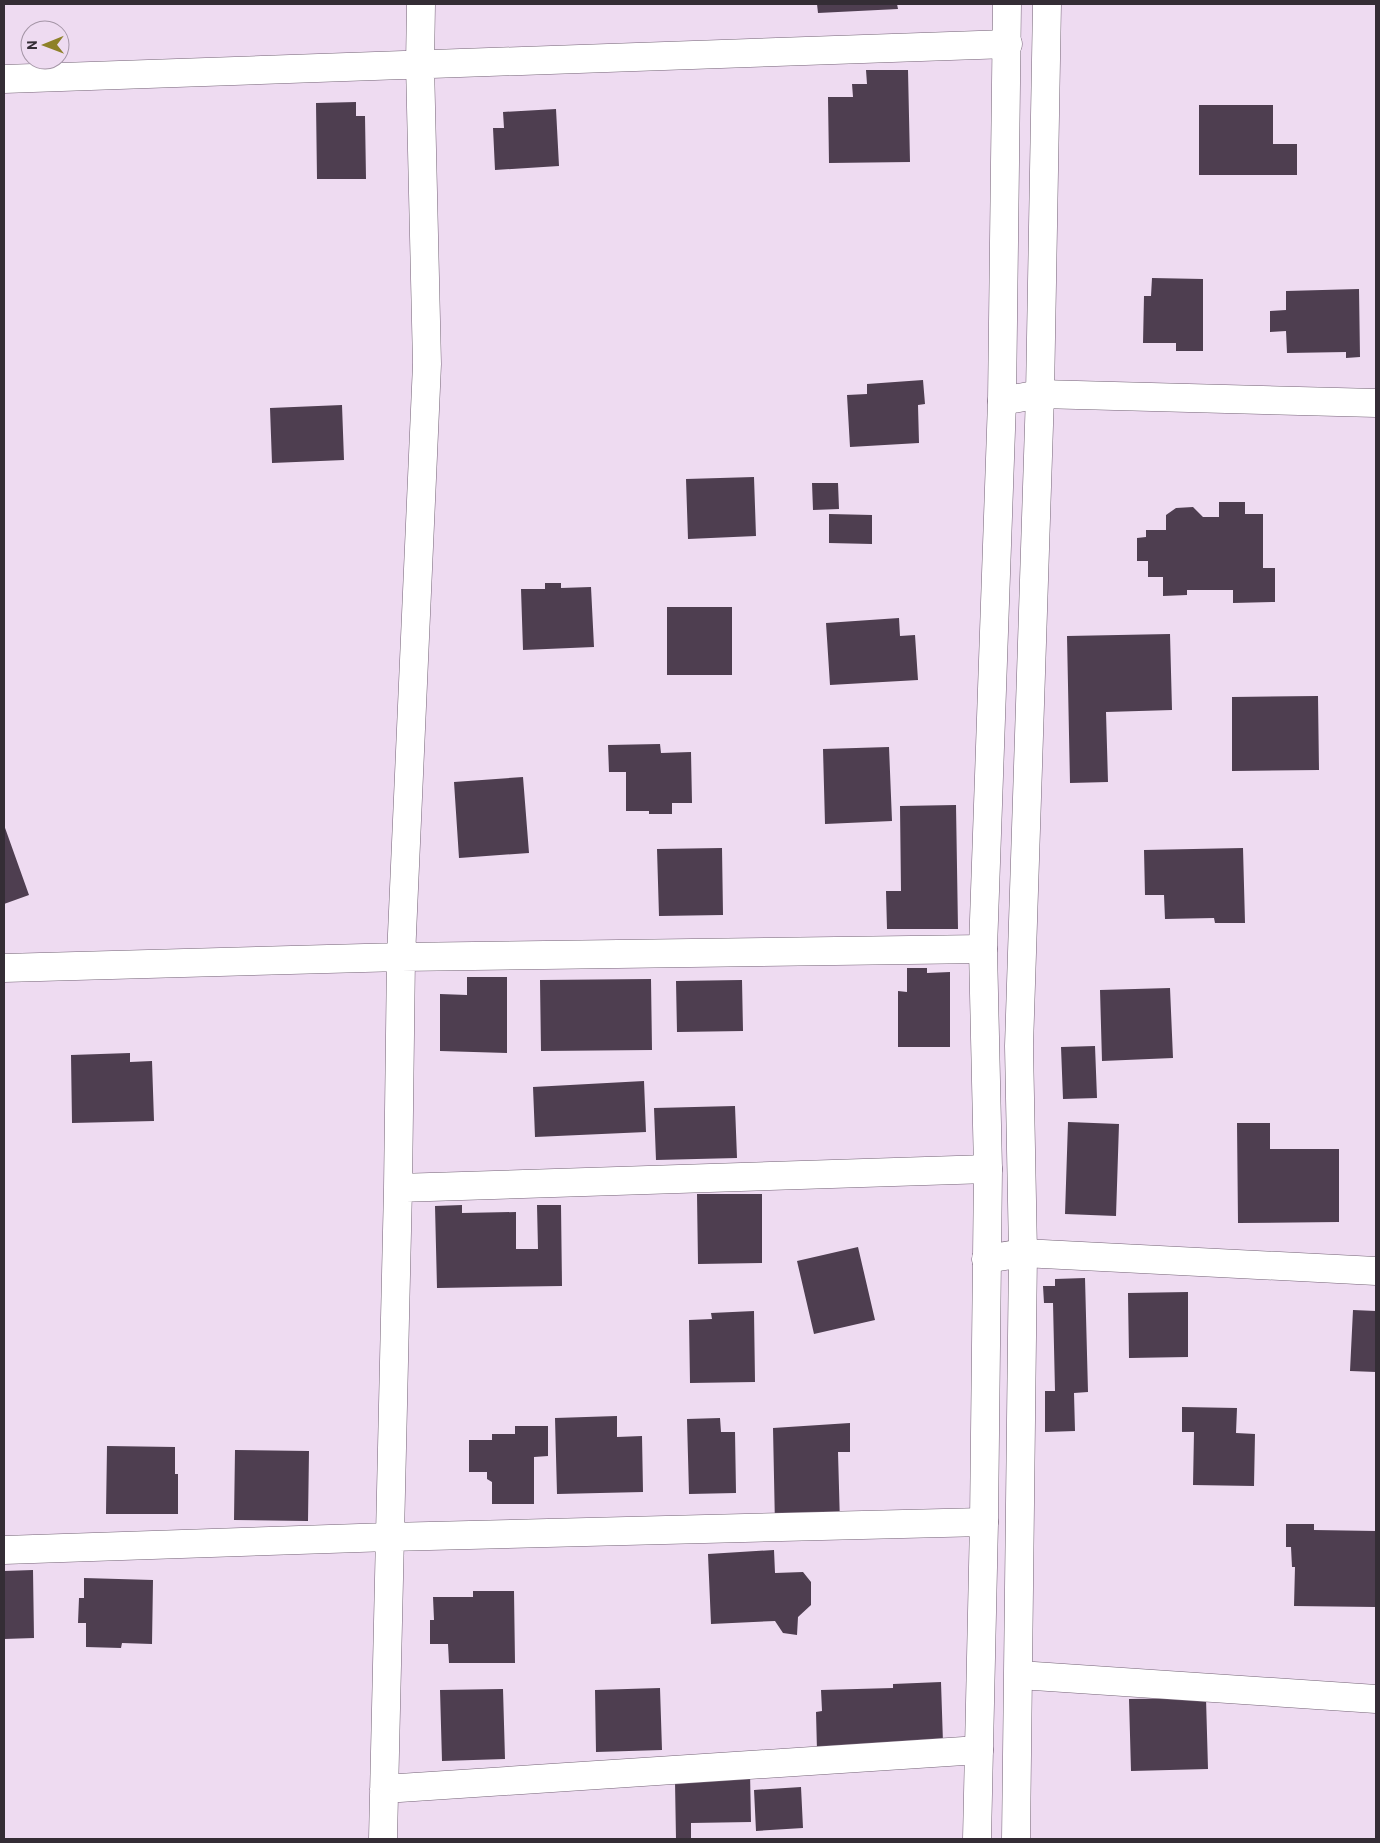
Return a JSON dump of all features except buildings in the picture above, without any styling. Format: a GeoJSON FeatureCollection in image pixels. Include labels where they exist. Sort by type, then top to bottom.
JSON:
{"type":"FeatureCollection","features":[{"type":"Feature","properties":{"kind":"street"},"geometry":{"type":"LineString","coordinates":[[383,1839],[398,1188],[401,958],[427,364],[420,64],[421,4]]}},
{"type":"Feature","properties":{"kind":"street"},"geometry":{"type":"LineString","coordinates":[[977,1839],[984,1522],[988,1170],[983,949],[1002,401],[1008,44],[1007,4]]}},
{"type":"Feature","properties":{"kind":"street"},"geometry":{"type":"LineString","coordinates":[[1016,1839],[1023,1253],[1019,1046],[1040,394],[1047,4]]}},
{"type":"Feature","properties":{"kind":"street"},"geometry":{"type":"LineString","coordinates":[[4,80],[1008,44]]}},
{"type":"Feature","properties":{"kind":"street"},"geometry":{"type":"LineString","coordinates":[[1002,401],[1040,394],[1376,403]]}},
{"type":"Feature","properties":{"kind":"street"},"geometry":{"type":"LineString","coordinates":[[4,968],[401,958],[983,949]]}},
{"type":"Feature","properties":{"kind":"street"},"geometry":{"type":"LineString","coordinates":[[398,1188],[988,1170]]}},
{"type":"Feature","properties":{"kind":"street"},"geometry":{"type":"LineString","coordinates":[[986,1259],[1023,1253],[1376,1271]]}},
{"type":"Feature","properties":{"kind":"street"},"geometry":{"type":"LineString","coordinates":[[4,1550],[389,1537],[984,1522]]}},
{"type":"Feature","properties":{"kind":"street"},"geometry":{"type":"LineString","coordinates":[[1018,1675],[1376,1699]]}},
{"type":"Feature","properties":{"kind":"street"},"geometry":{"type":"LineString","coordinates":[[384,1789],[979,1750]]}}]}
